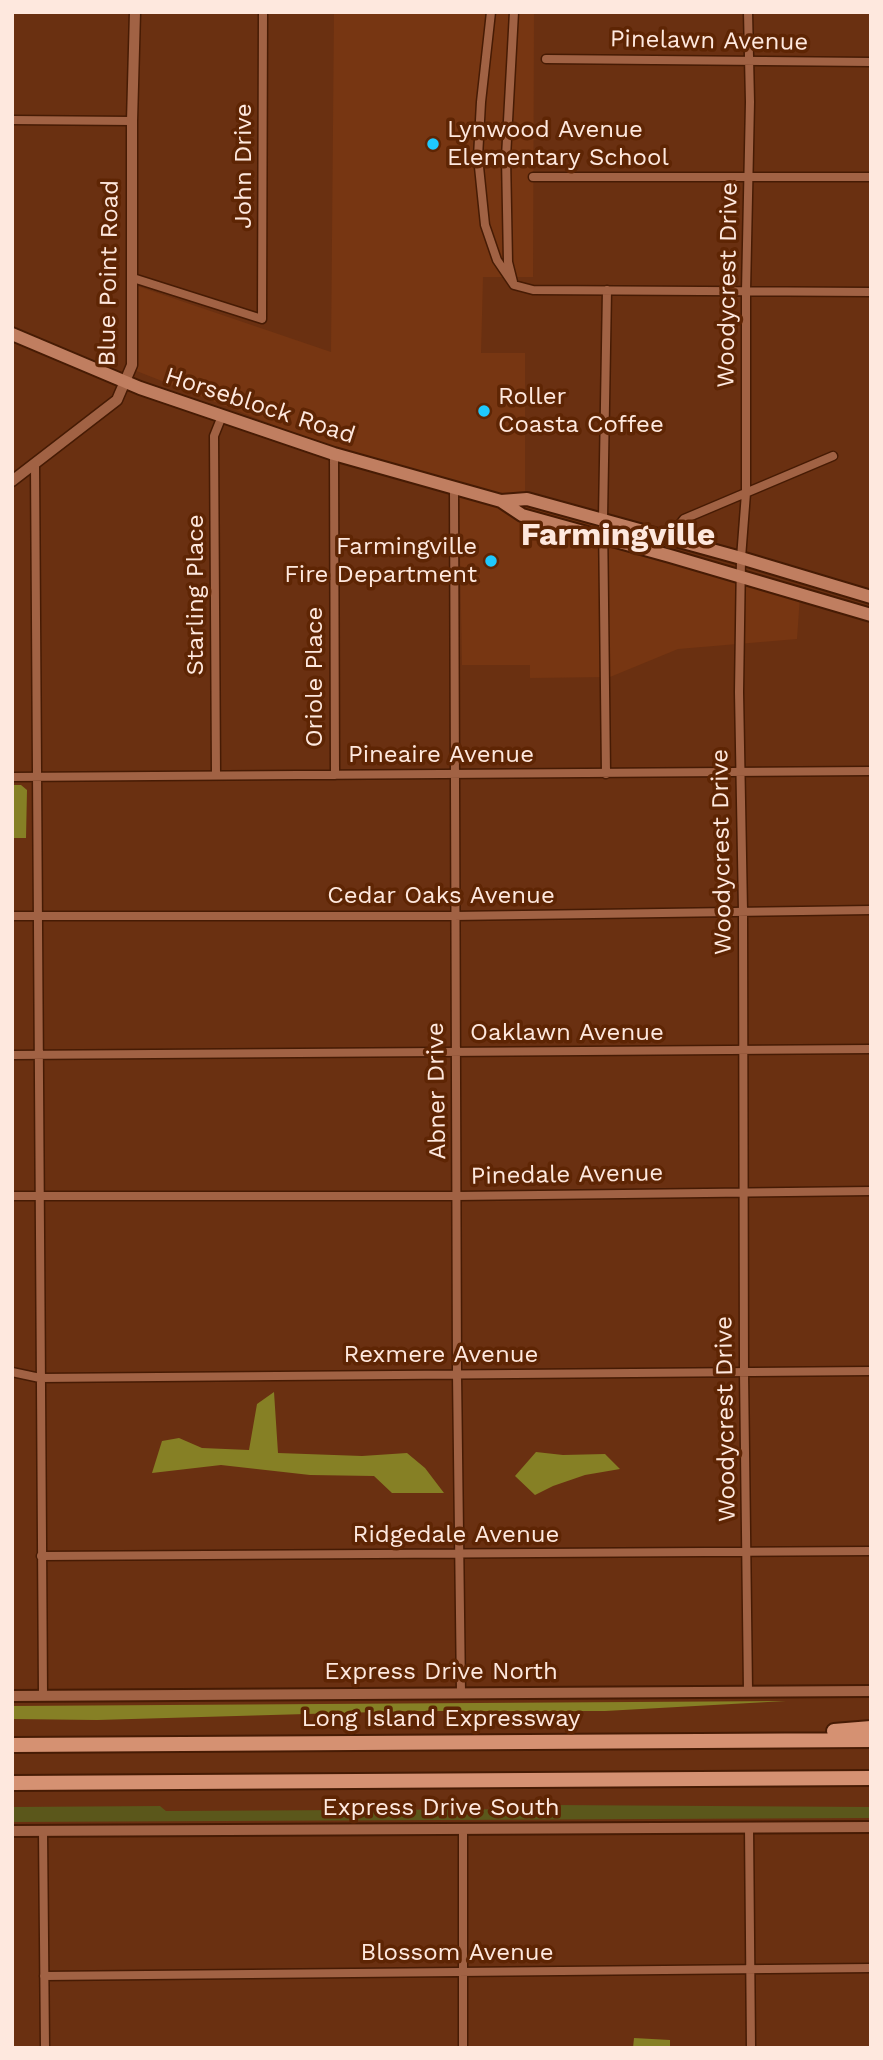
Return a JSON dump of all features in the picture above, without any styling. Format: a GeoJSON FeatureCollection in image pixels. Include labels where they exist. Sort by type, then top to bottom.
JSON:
{"type":"FeatureCollection","features":[{"type":"Feature","properties":{"kind":"highway"},"geometry":{"type":"LineString","coordinates":[[736,1740],[871,1728]]}},
{"type":"Feature","properties":{"kind":"highway","name":"Long Island Expressway"},"geometry":{"type":"LineString","coordinates":[[12,1745],[871,1740]]}},
{"type":"Feature","properties":{"kind":"highway"},"geometry":{"type":"LineString","coordinates":[[12,1783],[871,1778]]}},
{"type":"Feature","properties":{"kind":"highway"},"geometry":{"type":"LineString","coordinates":[[770,1779],[871,1787]]}},
{"type":"Feature","properties":{"kind":"main road","name":"Horseblock Road"},"geometry":{"type":"LineString","coordinates":[[12,334],[126,382],[334,454],[501,501],[527,499],[603,518],[871,597]]}},
{"type":"Feature","properties":{"kind":"main road","name":"Horseblock Road"},"geometry":{"type":"LineString","coordinates":[[501,501],[522,515],[871,615]]}},
{"type":"Feature","properties":{"kind":"main road","name":"Express Drive North"},"geometry":{"type":"LineString","coordinates":[[12,1696],[871,1691]]}},
{"type":"Feature","properties":{"kind":"main road","name":"Express Drive South"},"geometry":{"type":"LineString","coordinates":[[12,1832],[871,1827]]}},
{"type":"Feature","properties":{"kind":"street","name":"Blue Point Road"},"geometry":{"type":"LineString","coordinates":[[12,481],[117,400],[132,365],[135,12]]}},
{"type":"Feature","properties":{"kind":"street","name":"John Drive"},"geometry":{"type":"LineString","coordinates":[[133,278],[262,319],[263,12]]}},
{"type":"Feature","properties":{"kind":"street"},"geometry":{"type":"LineString","coordinates":[[491,12],[478,157],[485,225],[497,260],[514,285],[533,290],[871,292]]}},
{"type":"Feature","properties":{"kind":"street"},"geometry":{"type":"LineString","coordinates":[[514,12],[506,157],[508,262],[514,285]]}},
{"type":"Feature","properties":{"kind":"street","name":"Woodycrest Drive"},"geometry":{"type":"LineString","coordinates":[[748,12],[750,103],[746,493],[741,558],[740,773],[748,1691]]}},
{"type":"Feature","properties":{"kind":"street","name":"Pinelawn Avenue"},"geometry":{"type":"LineString","coordinates":[[546,59],[871,62]]}},
{"type":"Feature","properties":{"kind":"street"},"geometry":{"type":"LineString","coordinates":[[12,120],[132,121]]}},
{"type":"Feature","properties":{"kind":"street"},"geometry":{"type":"LineString","coordinates":[[533,177],[871,177]]}},
{"type":"Feature","properties":{"kind":"street"},"geometry":{"type":"LineString","coordinates":[[606,774],[603,518],[607,290]]}},
{"type":"Feature","properties":{"kind":"street","name":"Starling Place"},"geometry":{"type":"LineString","coordinates":[[216,775],[214,436],[222,416]]}},
{"type":"Feature","properties":{"kind":"street","name":"Oriole Place"},"geometry":{"type":"LineString","coordinates":[[334,454],[335,775]]}},
{"type":"Feature","properties":{"kind":"street"},"geometry":{"type":"LineString","coordinates":[[669,537],[684,519],[833,456]]}},
{"type":"Feature","properties":{"kind":"street"},"geometry":{"type":"LineString","coordinates":[[35,465],[43,1695]]}},
{"type":"Feature","properties":{"kind":"street","name":"Abner Drive"},"geometry":{"type":"LineString","coordinates":[[454,489],[454,916],[461,1693]]}},
{"type":"Feature","properties":{"kind":"street","name":"Pineaire Avenue"},"geometry":{"type":"LineString","coordinates":[[12,778],[871,771]]}},
{"type":"Feature","properties":{"kind":"street","name":"Cedar Oaks Avenue"},"geometry":{"type":"LineString","coordinates":[[12,916],[454,916],[871,910]]}},
{"type":"Feature","properties":{"kind":"street","name":"Oaklawn Avenue"},"geometry":{"type":"LineString","coordinates":[[12,1055],[871,1049]]}},
{"type":"Feature","properties":{"kind":"street","name":"Pinedale Avenue"},"geometry":{"type":"LineString","coordinates":[[12,1196],[457,1196],[871,1191]]}},
{"type":"Feature","properties":{"kind":"street","name":"Rexmere Avenue"},"geometry":{"type":"LineString","coordinates":[[12,1372],[40,1378],[871,1371]]}},
{"type":"Feature","properties":{"kind":"street","name":"Ridgedale Avenue"},"geometry":{"type":"LineString","coordinates":[[41,1556],[871,1551]]}},
{"type":"Feature","properties":{"kind":"street"},"geometry":{"type":"LineString","coordinates":[[749,1827],[751,2048]]}},
{"type":"Feature","properties":{"kind":"street"},"geometry":{"type":"LineString","coordinates":[[463,1829],[463,2048]]}},
{"type":"Feature","properties":{"kind":"street"},"geometry":{"type":"LineString","coordinates":[[43,1831],[45,2048]]}},
{"type":"Feature","properties":{"kind":"street","name":"Blossom Avenue"},"geometry":{"type":"LineString","coordinates":[[44,1976],[871,1968]]}},
{"type":"Feature","properties":{"kind":"shaded area"},"geometry":{"type":"Polygon","coordinates":[[[334,12],[534,12],[533,277],[483,277],[481,353],[525,353],[525,496],[800,596],[797,639],[678,649],[610,677],[530,678],[530,665],[462,665],[459,498],[134,370],[137,286],[331,352],[334,12]]]}},
{"type":"Feature","properties":{"kind":"shaded area"},"geometry":{"type":"Polygon","coordinates":[[[12,785],[21,785],[27,790],[26,838],[12,838],[12,785]]]}},
{"type":"Feature","properties":{"kind":"shaded area"},"geometry":{"type":"Polygon","coordinates":[[[274,1392],[278,1453],[362,1456],[407,1453],[425,1468],[444,1493],[392,1493],[374,1476],[310,1475],[221,1465],[152,1473],[162,1441],[179,1438],[202,1448],[249,1450],[257,1404],[274,1392]]]}},
{"type":"Feature","properties":{"kind":"shaded area"},"geometry":{"type":"Polygon","coordinates":[[[536,1452],[563,1455],[605,1454],[620,1469],[585,1475],[535,1495],[515,1476],[536,1452]]]}},
{"type":"Feature","properties":{"kind":"shaded area"},"geometry":{"type":"Polygon","coordinates":[[[786,1701],[605,1711],[411,1711],[97,1720],[12,1719],[12,1706],[786,1701]]]}},
{"type":"Feature","properties":{"kind":"shaded area"},"geometry":{"type":"Polygon","coordinates":[[[554,1805],[871,1807],[871,1818],[12,1822],[12,1807],[160,1806],[166,1811],[536,1809],[554,1805]]]}},
{"type":"Feature","properties":{"kind":"shaded area"},"geometry":{"type":"Polygon","coordinates":[[[634,2038],[670,2040],[670,2048],[633,2048],[634,2038]]]}},
{"type":"Feature","properties":{"kind":"place","name":"Lynwood Avenue Elementary School"},"geometry":{"type":"Point","coordinates":[433,144]}},
{"type":"Feature","properties":{"kind":"place","name":"Roller Coasta Coffee"},"geometry":{"type":"Point","coordinates":[484,411]}},
{"type":"Feature","properties":{"kind":"place","name":"Farmingville Fire Department"},"geometry":{"type":"Point","coordinates":[491,561]}},
{"type":"Feature","properties":{"kind":"district","name":"Farmingville"},"geometry":{"type":"Point","coordinates":[618,536]}}]}
